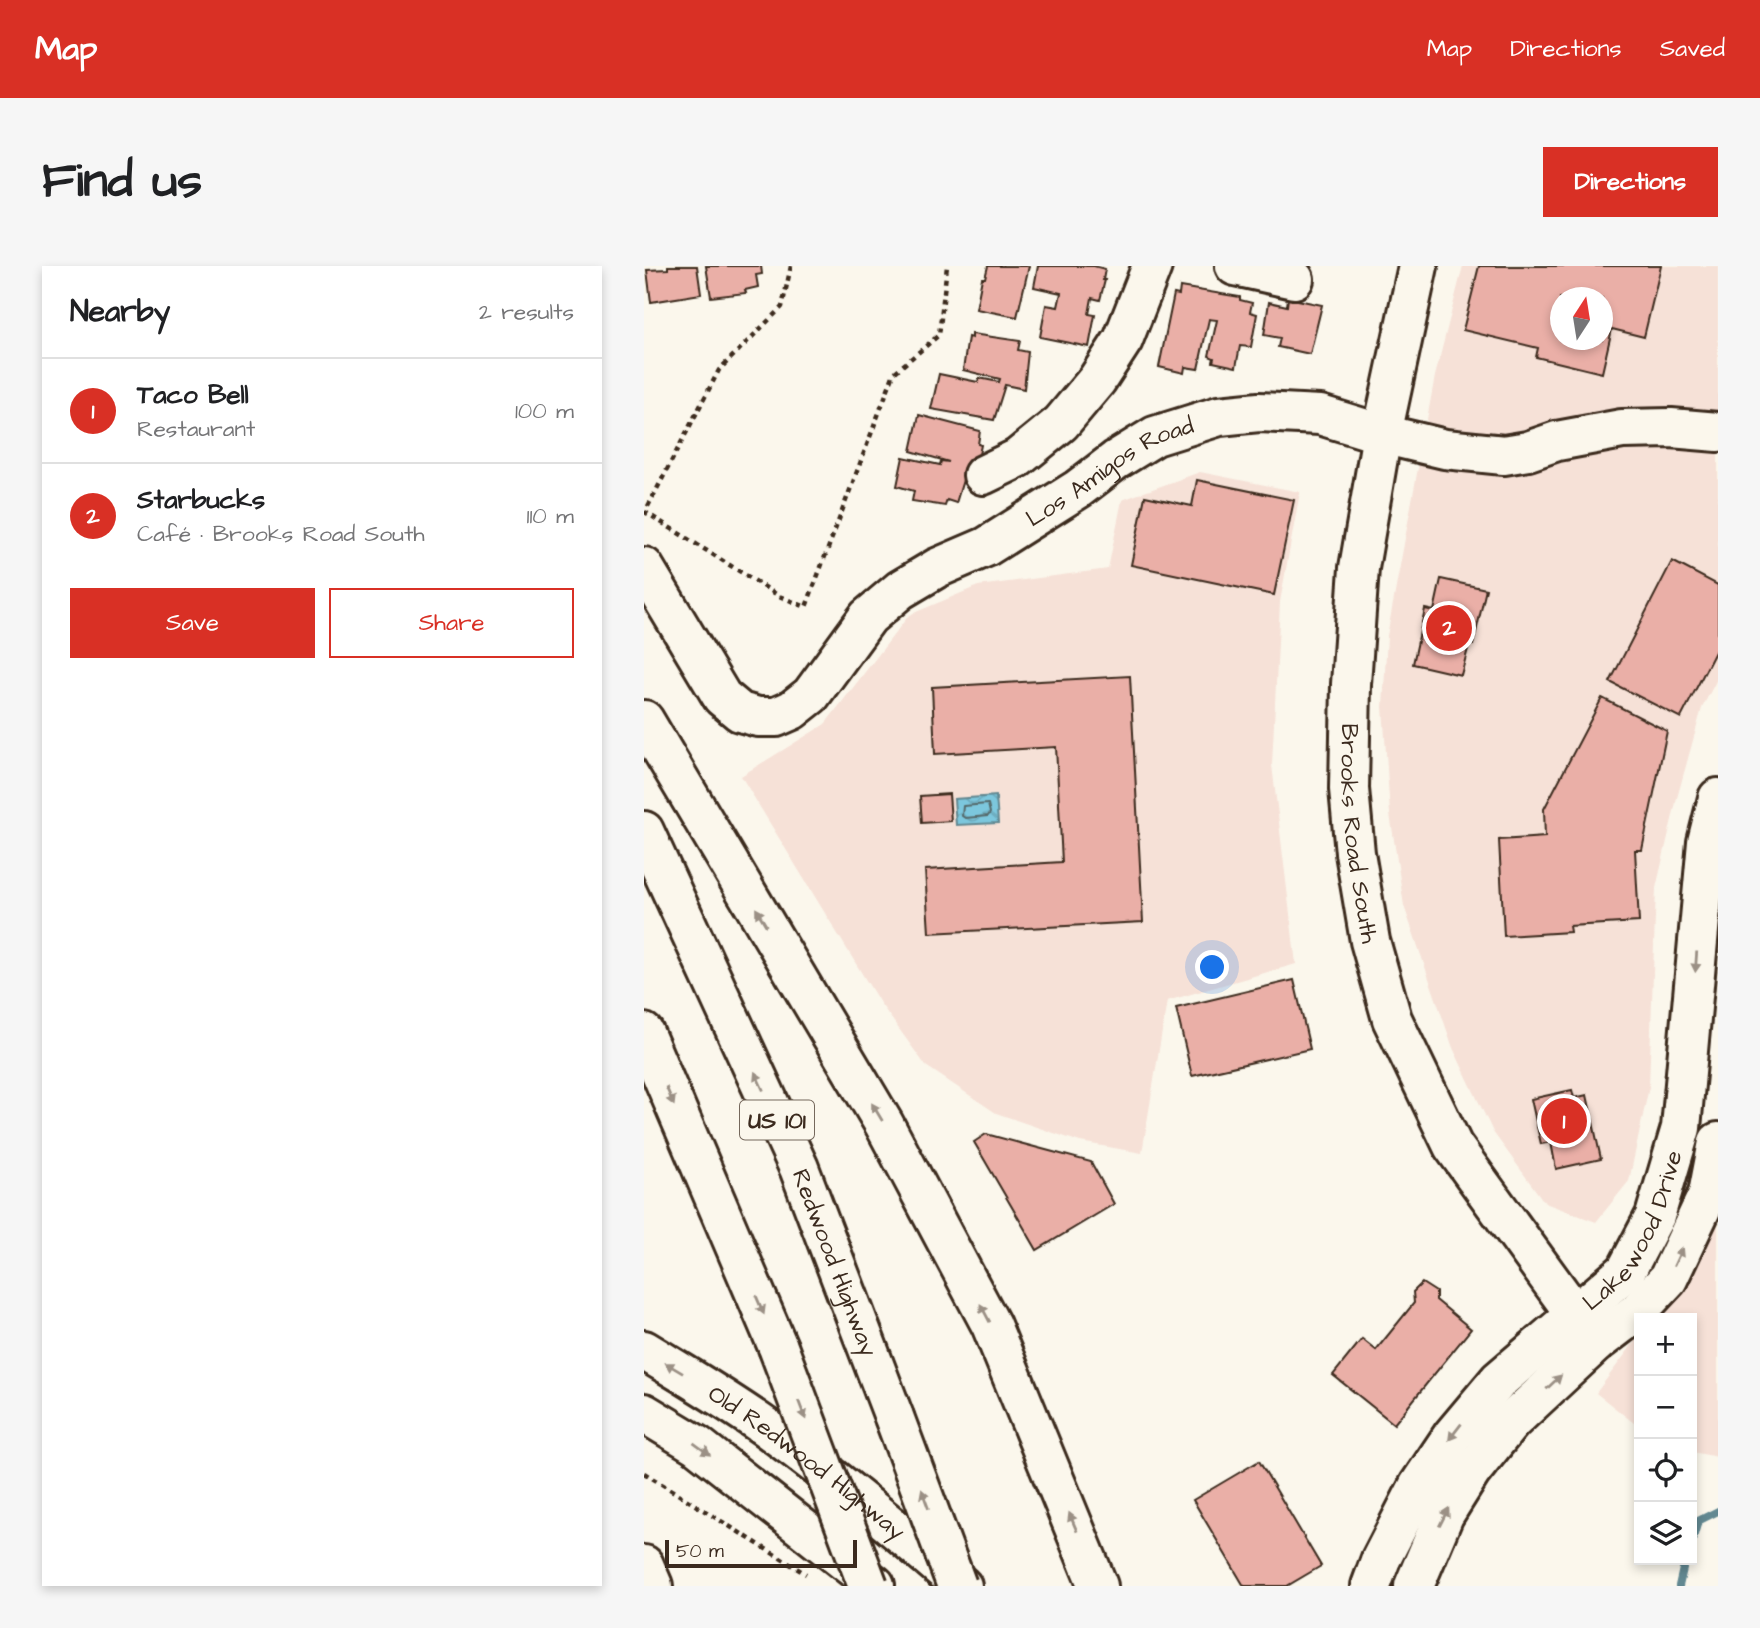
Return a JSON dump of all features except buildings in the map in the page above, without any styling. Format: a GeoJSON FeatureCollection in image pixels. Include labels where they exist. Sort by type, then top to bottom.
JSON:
{"type":"FeatureCollection","features":[{"type":"Feature","properties":{"kind":"main road"},"geometry":{"type":"LineString","coordinates":[[982,475],[1018,458],[1061,423],[1097,380],[1123,340],[1152,266]]}},
{"type":"Feature","properties":{"kind":"main road"},"geometry":{"type":"LineString","coordinates":[[1235,266],[1294,279]]}},
{"type":"Feature","properties":{"kind":"main road","name":"Brooks Road South"},"geometry":{"type":"LineString","coordinates":[[1418,266],[1382,434],[1359,568],[1351,684],[1349,789],[1354,853],[1370,941],[1392,1019],[1452,1146],[1584,1329]]}},
{"type":"Feature","properties":{"kind":"main road","name":"Los Amigos Road"},"geometry":{"type":"LineString","coordinates":[[644,567],[722,696],[740,712],[758,717],[776,717],[792,710],[811,695],[868,617],[900,590],[936,568],[986,547],[1155,436],[1219,416],[1259,412],[1320,415],[1445,449],[1504,455],[1528,451],[1557,441],[1622,429],[1671,428],[1718,432]]}},
{"type":"Feature","properties":{"kind":"main road"},"geometry":{"type":"LineString","coordinates":[[644,720],[884,1124],[985,1313],[1098,1586]]}},
{"type":"Feature","properties":{"kind":"main road","name":"Lakewood Drive"},"geometry":{"type":"LineString","coordinates":[[1413,1586],[1444,1515],[1471,1472],[1584,1329],[1626,1271],[1655,1216],[1681,1128],[1707,842],[1718,798]]}},
{"type":"Feature","properties":{"kind":"main road","name":"Redwood Highway"},"geometry":{"type":"LineString","coordinates":[[644,831],[799,1168],[957,1586]]}},
{"type":"Feature","properties":{"kind":"main road"},"geometry":{"type":"LineString","coordinates":[[644,1033],[778,1347],[868,1586]]}},
{"type":"Feature","properties":{"kind":"main road","name":"Lakewood Drive"},"geometry":{"type":"LineString","coordinates":[[1371,1586],[1381,1559],[1419,1485],[1452,1436],[1499,1380],[1584,1329],[1638,1311],[1668,1279],[1708,1194],[1718,1142]]}},
{"type":"Feature","properties":{"kind":"main road","name":"Old Redwood Highway"},"geometry":{"type":"LineString","coordinates":[[644,1350],[773,1432],[874,1510],[962,1586]]}},
{"type":"Feature","properties":{"kind":"main road","name":"Old Redwood Highway"},"geometry":{"type":"LineString","coordinates":[[644,1413],[697,1445],[876,1586]]}},
{"type":"Feature","properties":{"kind":"main road"},"geometry":{"type":"LineString","coordinates":[[644,1565],[653,1586]]}},
{"type":"Feature","properties":{"kind":"path"},"geometry":{"type":"LineString","coordinates":[[791,266],[782,307],[719,370],[645,512],[779,596],[806,607],[894,373],[939,335],[947,266]]}},
{"type":"Feature","properties":{"kind":"path"},"geometry":{"type":"LineString","coordinates":[[644,1473],[808,1575]]}},
{"type":"Feature","properties":{"kind":"shaded area"},"geometry":{"type":"Polygon","coordinates":[[[1463,266],[1718,266],[1718,677],[1702,708],[1656,888],[1649,1087],[1629,1181],[1596,1222],[1545,1203],[1493,1132],[1453,1048],[1404,906],[1390,814],[1383,707],[1387,636],[1435,376],[1463,266]]]}},
{"type":"Feature","properties":{"kind":"shaded area"},"geometry":{"type":"Polygon","coordinates":[[[1200,472],[1300,492],[1280,602],[1272,765],[1296,964],[1167,1001],[1142,1153],[1080,1142],[996,1113],[926,1066],[880,1003],[741,776],[825,724],[909,615],[978,586],[1108,569],[1122,500],[1200,472]]]}},
{"type":"Feature","properties":{"kind":"shaded area"},"geometry":{"type":"Polygon","coordinates":[[[1718,1215],[1718,1457],[1697,1453],[1697,1313],[1656,1313],[1718,1215]]]}},
{"type":"Feature","properties":{"kind":"shaded area"},"geometry":{"type":"Polygon","coordinates":[[[1634,1343],[1634,1423],[1596,1393],[1634,1343]]]}},
{"type":"Feature","properties":{"kind":"water"},"geometry":{"type":"Polygon","coordinates":[[[996,796],[998,823],[956,825],[954,799],[996,796]]]}},
{"type":"Feature","properties":{"kind":"waterway"},"geometry":{"type":"LineString","coordinates":[[1697,1524],[1698,1521],[1718,1511]]}},
{"type":"Feature","properties":{"kind":"waterway"},"geometry":{"type":"LineString","coordinates":[[1679,1586],[1684,1565]]}},
{"type":"Feature","properties":{"kind":"place","name":"Starbucks"},"geometry":{"type":"Point","coordinates":[1449,628]}},
{"type":"Feature","properties":{"kind":"place","name":"Taco Bell"},"geometry":{"type":"Point","coordinates":[1564,1121]}}]}
